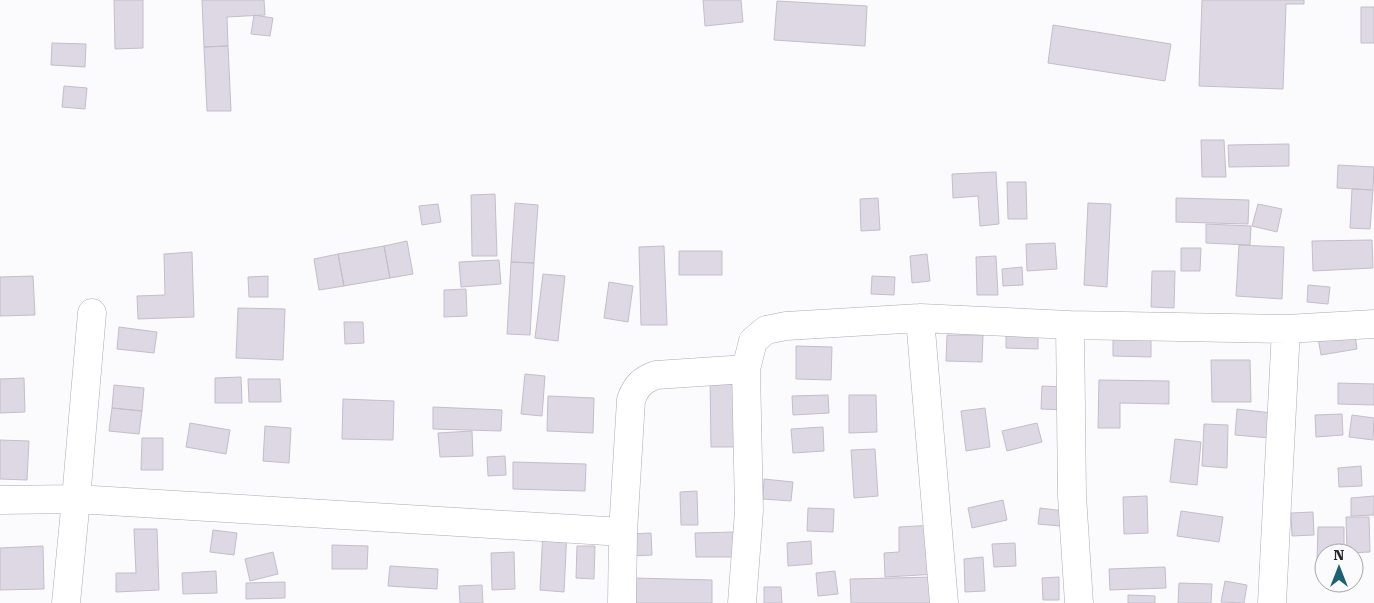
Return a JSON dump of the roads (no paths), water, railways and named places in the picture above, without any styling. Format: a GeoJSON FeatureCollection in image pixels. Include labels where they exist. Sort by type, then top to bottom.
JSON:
{"type":"FeatureCollection","features":[{"type":"Feature","properties":{"kind":"street"},"geometry":{"type":"LineString","coordinates":[[66,603],[92,313]]}},
{"type":"Feature","properties":{"kind":"street"},"geometry":{"type":"LineString","coordinates":[[920,318],[944,603]]}},
{"type":"Feature","properties":{"kind":"street"},"geometry":{"type":"LineString","coordinates":[[742,603],[749,511],[746,368],[752,341],[766,330],[786,326],[920,318],[1070,325],[1286,329],[1374,324]]}},
{"type":"Feature","properties":{"kind":"street"},"geometry":{"type":"LineString","coordinates":[[1070,325],[1072,496],[1079,603]]}},
{"type":"Feature","properties":{"kind":"street"},"geometry":{"type":"LineString","coordinates":[[1272,603],[1286,329]]}},
{"type":"Feature","properties":{"kind":"street"},"geometry":{"type":"LineString","coordinates":[[622,603],[623,532],[631,400],[636,388],[644,379],[656,375],[746,368]]}},
{"type":"Feature","properties":{"kind":"street"},"geometry":{"type":"LineString","coordinates":[[0,500],[76,499],[623,532]]}}]}
